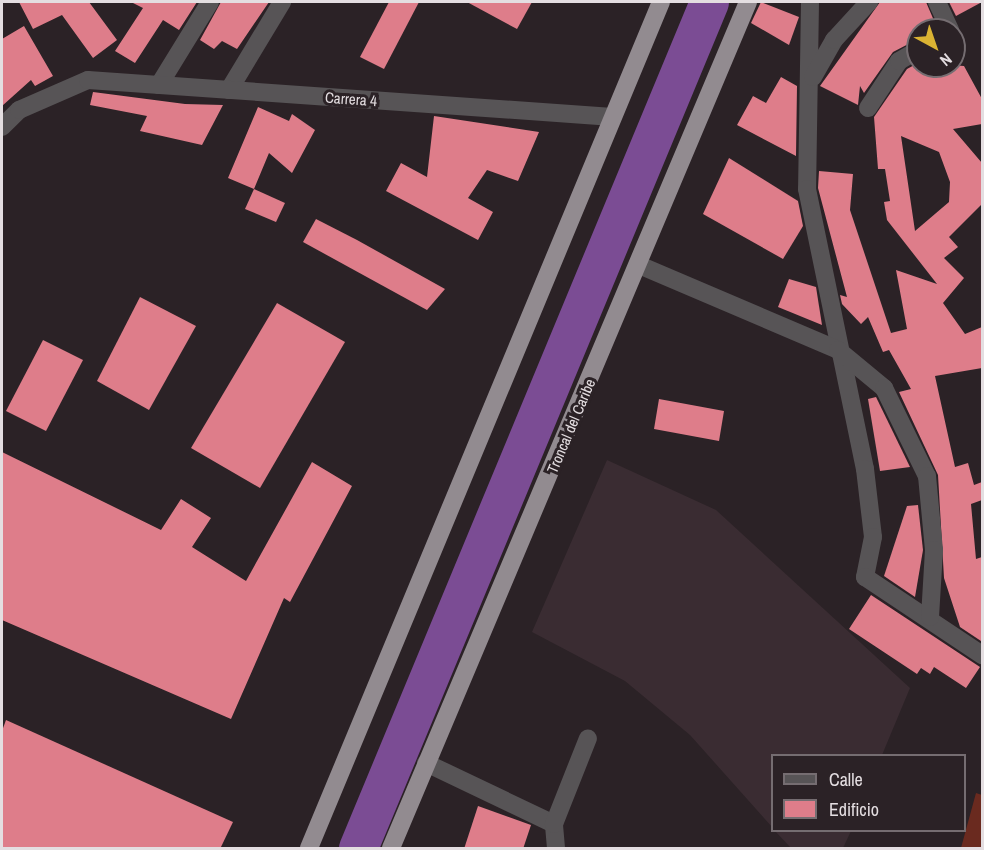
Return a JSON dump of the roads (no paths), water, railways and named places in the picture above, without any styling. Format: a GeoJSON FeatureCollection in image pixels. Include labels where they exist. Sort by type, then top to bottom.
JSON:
{"type":"FeatureCollection","features":[{"type":"Feature","properties":{"kind":"highway"},"geometry":{"type":"LineString","coordinates":[[309,849],[662,2]]}},
{"type":"Feature","properties":{"kind":"highway","name":"Troncal del Caribe"},"geometry":{"type":"LineString","coordinates":[[391,849],[748,2]]}},
{"type":"Feature","properties":{"kind":"street"},"geometry":{"type":"LineString","coordinates":[[159,85],[210,2]]}},
{"type":"Feature","properties":{"kind":"street"},"geometry":{"type":"LineString","coordinates":[[229,90],[282,2]]}},
{"type":"Feature","properties":{"kind":"street"},"geometry":{"type":"LineString","coordinates":[[810,2],[813,77],[807,189],[872,526],[865,577],[930,617],[982,655]]}},
{"type":"Feature","properties":{"kind":"street"},"geometry":{"type":"LineString","coordinates":[[813,77],[834,40],[869,2]]}},
{"type":"Feature","properties":{"kind":"street"},"geometry":{"type":"LineString","coordinates":[[937,2],[944,18]]}},
{"type":"Feature","properties":{"kind":"street"},"geometry":{"type":"LineString","coordinates":[[868,108],[899,61],[906,57]]}},
{"type":"Feature","properties":{"kind":"street","name":"Carrera 4"},"geometry":{"type":"LineString","coordinates":[[2,127],[19,110],[88,80],[613,117]]}},
{"type":"Feature","properties":{"kind":"street"},"geometry":{"type":"LineString","coordinates":[[639,265],[838,350],[884,388],[927,476],[934,550],[930,617]]}},
{"type":"Feature","properties":{"kind":"street"},"geometry":{"type":"LineString","coordinates":[[556,849],[554,824],[588,738]]}},
{"type":"Feature","properties":{"kind":"street"},"geometry":{"type":"LineString","coordinates":[[426,763],[554,824]]}},
{"type":"Feature","properties":{"kind":"waterway"},"geometry":{"type":"LineString","coordinates":[[358,848],[709,2]]}}]}
